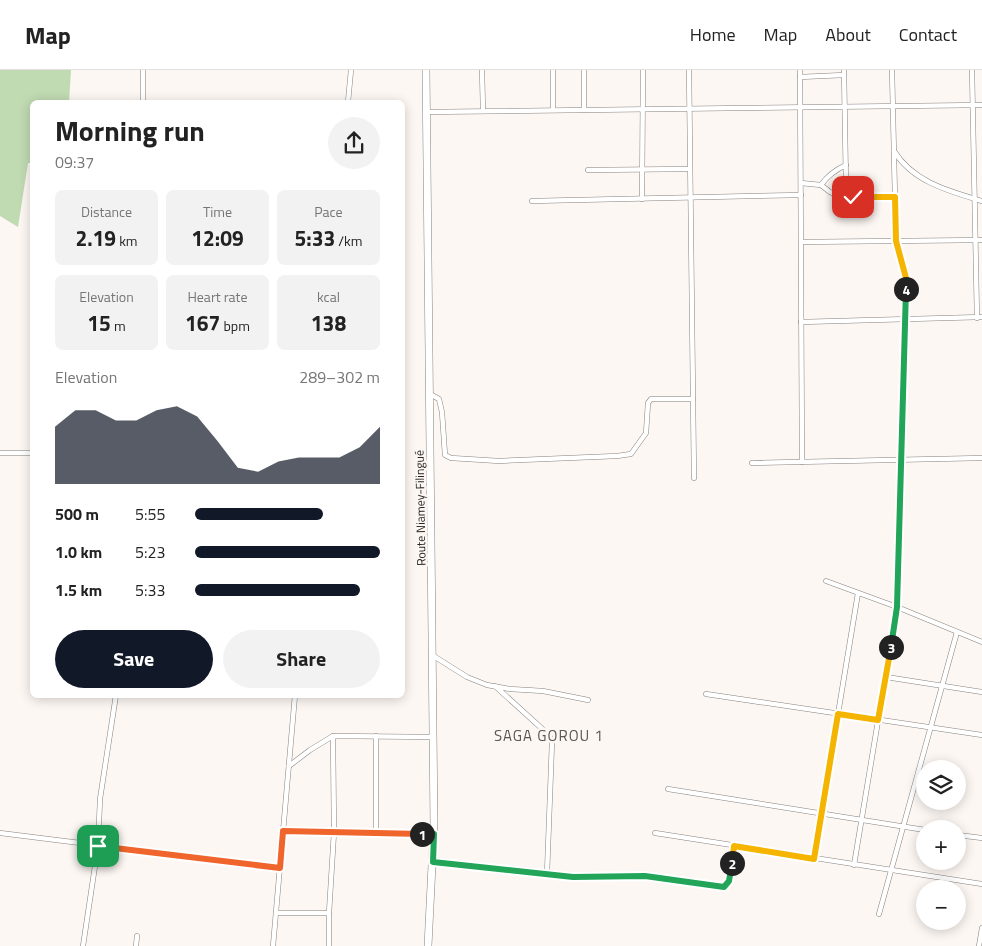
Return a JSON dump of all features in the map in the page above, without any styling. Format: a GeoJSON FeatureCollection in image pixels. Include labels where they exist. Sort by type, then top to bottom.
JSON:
{"type":"FeatureCollection","features":[{"type":"Feature","properties":{"kind":"main road","name":"Route Niamey-Filingué"},"geometry":{"type":"LineString","coordinates":[[426,70],[434,834],[428,946]]}},
{"type":"Feature","properties":{"kind":"street"},"geometry":{"type":"LineString","coordinates":[[143,70],[143,100]]}},
{"type":"Feature","properties":{"kind":"street"},"geometry":{"type":"LineString","coordinates":[[348,100],[351,70]]}},
{"type":"Feature","properties":{"kind":"street"},"geometry":{"type":"LineString","coordinates":[[482,70],[483,111]]}},
{"type":"Feature","properties":{"kind":"street"},"geometry":{"type":"LineString","coordinates":[[553,70],[553,110]]}},
{"type":"Feature","properties":{"kind":"street"},"geometry":{"type":"LineString","coordinates":[[584,70],[584,110]]}},
{"type":"Feature","properties":{"kind":"street"},"geometry":{"type":"LineString","coordinates":[[642,198],[643,70]]}},
{"type":"Feature","properties":{"kind":"street"},"geometry":{"type":"LineString","coordinates":[[689,70],[694,478]]}},
{"type":"Feature","properties":{"kind":"street"},"geometry":{"type":"LineString","coordinates":[[800,70],[802,462]]}},
{"type":"Feature","properties":{"kind":"street"},"geometry":{"type":"LineString","coordinates":[[854,865],[897,607],[906,278],[896,241],[892,70]]}},
{"type":"Feature","properties":{"kind":"street"},"geometry":{"type":"LineString","coordinates":[[801,322],[980,318],[972,70]]}},
{"type":"Feature","properties":{"kind":"street"},"geometry":{"type":"LineString","coordinates":[[800,77],[844,73],[846,185],[849,195]]}},
{"type":"Feature","properties":{"kind":"street"},"geometry":{"type":"LineString","coordinates":[[427,112],[982,106]]}},
{"type":"Feature","properties":{"kind":"street"},"geometry":{"type":"LineString","coordinates":[[893,150],[901,162],[915,174],[952,193],[982,201]]}},
{"type":"Feature","properties":{"kind":"street"},"geometry":{"type":"LineString","coordinates":[[821,185],[826,176],[846,165]]}},
{"type":"Feature","properties":{"kind":"street"},"geometry":{"type":"LineString","coordinates":[[588,170],[690,169]]}},
{"type":"Feature","properties":{"kind":"street"},"geometry":{"type":"LineString","coordinates":[[801,183],[821,185],[830,192],[840,196],[895,197]]}},
{"type":"Feature","properties":{"kind":"street"},"geometry":{"type":"LineString","coordinates":[[532,201],[801,196]]}},
{"type":"Feature","properties":{"kind":"street"},"geometry":{"type":"LineString","coordinates":[[801,242],[982,240]]}},
{"type":"Feature","properties":{"kind":"street"},"geometry":{"type":"LineString","coordinates":[[430,394],[439,399],[442,412],[445,455],[452,458],[500,461],[631,454],[646,432],[648,403],[651,399],[693,399]]}},
{"type":"Feature","properties":{"kind":"street"},"geometry":{"type":"LineString","coordinates":[[0,453],[30,453]]}},
{"type":"Feature","properties":{"kind":"street"},"geometry":{"type":"LineString","coordinates":[[752,463],[982,458]]}},
{"type":"Feature","properties":{"kind":"street"},"geometry":{"type":"LineString","coordinates":[[826,581],[897,607],[982,642]]}},
{"type":"Feature","properties":{"kind":"street"},"geometry":{"type":"LineString","coordinates":[[814,859],[858,593]]}},
{"type":"Feature","properties":{"kind":"street"},"geometry":{"type":"LineString","coordinates":[[879,914],[957,632]]}},
{"type":"Feature","properties":{"kind":"street"},"geometry":{"type":"LineString","coordinates":[[432,655],[467,676],[495,686],[543,691],[588,700]]}},
{"type":"Feature","properties":{"kind":"street"},"geometry":{"type":"LineString","coordinates":[[886,677],[982,692]]}},
{"type":"Feature","properties":{"kind":"street"},"geometry":{"type":"LineString","coordinates":[[495,686],[549,735],[552,742],[546,874]]}},
{"type":"Feature","properties":{"kind":"street"},"geometry":{"type":"LineString","coordinates":[[706,694],[982,735]]}},
{"type":"Feature","properties":{"kind":"street"},"geometry":{"type":"LineString","coordinates":[[83,946],[98,846],[100,800],[116,698]]}},
{"type":"Feature","properties":{"kind":"street"},"geometry":{"type":"LineString","coordinates":[[273,946],[296,698]]}},
{"type":"Feature","properties":{"kind":"street"},"geometry":{"type":"LineString","coordinates":[[289,766],[333,736],[433,737]]}},
{"type":"Feature","properties":{"kind":"street"},"geometry":{"type":"LineString","coordinates":[[329,946],[334,832],[333,736]]}},
{"type":"Feature","properties":{"kind":"street"},"geometry":{"type":"LineString","coordinates":[[376,736],[376,833]]}},
{"type":"Feature","properties":{"kind":"street"},"geometry":{"type":"LineString","coordinates":[[668,790],[916,828]]}},
{"type":"Feature","properties":{"kind":"street"},"geometry":{"type":"LineString","coordinates":[[283,831],[434,834]]}},
{"type":"Feature","properties":{"kind":"street"},"geometry":{"type":"LineString","coordinates":[[0,833],[280,868]]}},
{"type":"Feature","properties":{"kind":"street"},"geometry":{"type":"LineString","coordinates":[[655,833],[982,884]]}},
{"type":"Feature","properties":{"kind":"street"},"geometry":{"type":"LineString","coordinates":[[966,836],[982,838]]}},
{"type":"Feature","properties":{"kind":"street"},"geometry":{"type":"LineString","coordinates":[[433,862],[573,877],[645,876],[724,887],[729,881],[734,846]]}},
{"type":"Feature","properties":{"kind":"street"},"geometry":{"type":"LineString","coordinates":[[276,913],[329,913]]}},
{"type":"Feature","properties":{"kind":"street"},"geometry":{"type":"LineString","coordinates":[[979,946],[982,928]]}},
{"type":"Feature","properties":{"kind":"street"},"geometry":{"type":"LineString","coordinates":[[136,946],[137,936]]}},
{"type":"Feature","properties":{"kind":"green space"},"geometry":{"type":"Polygon","coordinates":[[[0,70],[71,70],[69,100],[30,100],[30,163],[28,163],[18,227],[0,216],[0,70]]]}},
{"type":"Feature","properties":{"kind":"district","name":"SAGA GOROU 1"},"geometry":{"type":"Point","coordinates":[549,735]}},
{"type":"Feature","properties":{"kind":"route"},"geometry":{"type":"LineString","coordinates":[[98,846],[280,868],[283,831],[434,834],[433,862],[573,877],[645,876],[724,887],[729,881],[734,846],[814,859],[838,714],[878,720],[897,607],[906,278],[896,241],[895,197],[853,197]]}}]}
